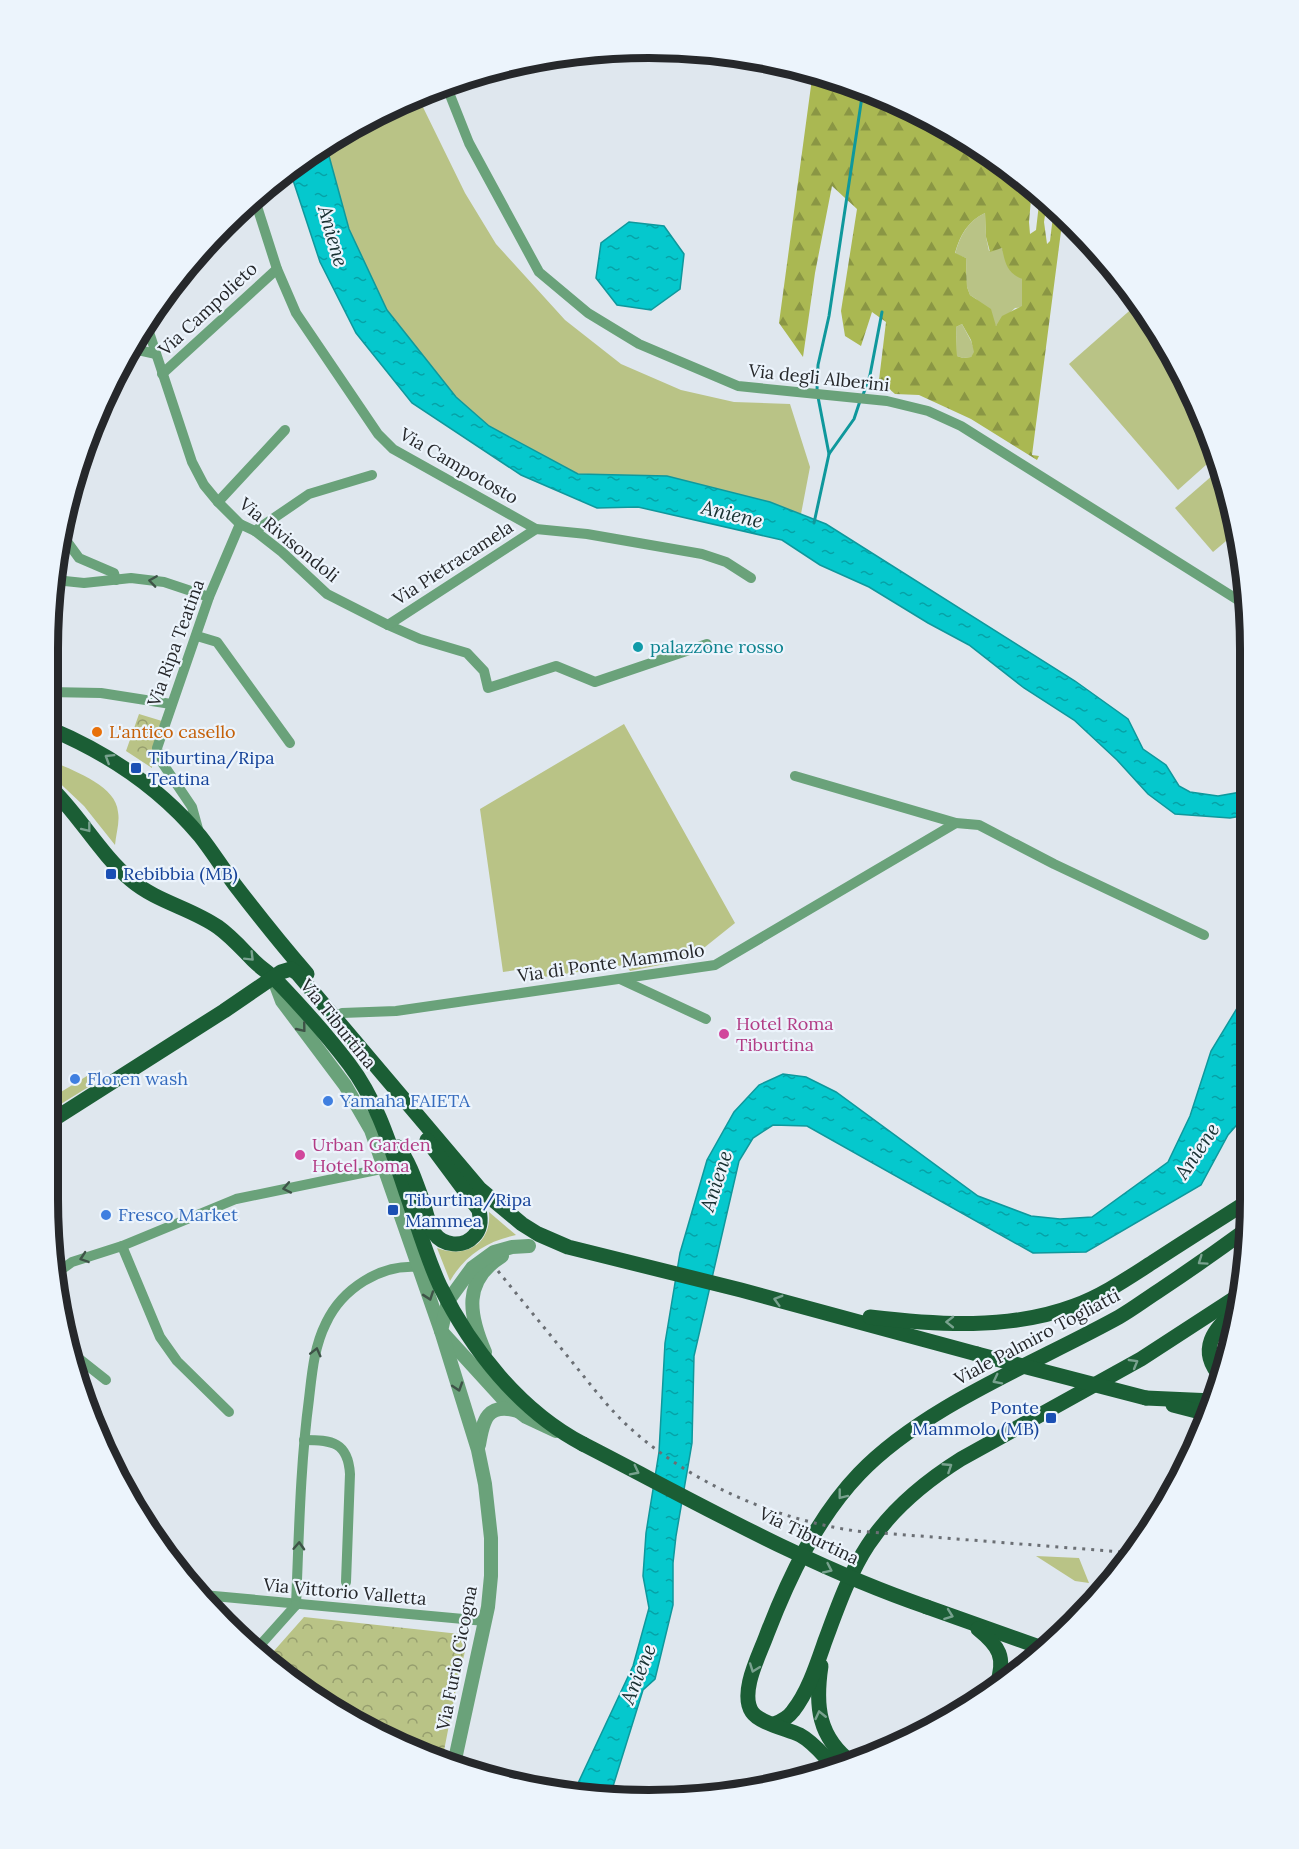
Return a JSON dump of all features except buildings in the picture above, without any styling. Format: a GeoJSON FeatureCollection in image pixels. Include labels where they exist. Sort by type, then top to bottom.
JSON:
{"type":"FeatureCollection","features":[{"type":"Feature","properties":{"kind":"main road","name":"Via Tiburtina"},"geometry":{"type":"LineString","coordinates":[[59,733],[82,743],[129,771],[177,812],[200,837],[252,906],[342,1013],[358,1044]]}},
{"type":"Feature","properties":{"kind":"main road","name":"Via Tiburtina"},"geometry":{"type":"LineString","coordinates":[[59,796],[115,865],[133,881],[154,896],[203,917],[228,934],[273,977],[349,1064],[372,1103],[386,1133],[431,1263],[448,1301],[469,1337],[524,1400],[564,1433],[814,1562],[846,1577],[1037,1646]]}},
{"type":"Feature","properties":{"kind":"main road","name":"Via Tiburtina"},"geometry":{"type":"LineString","coordinates":[[273,977],[288,969],[297,973],[488,1197],[531,1230],[568,1247],[689,1276],[813,1310]]}},
{"type":"Feature","properties":{"kind":"main road"},"geometry":{"type":"LineString","coordinates":[[59,1116],[273,977]]}},
{"type":"Feature","properties":{"kind":"main road"},"geometry":{"type":"LineString","coordinates":[[386,1133],[402,1152],[410,1168],[431,1227],[437,1236],[446,1243],[455,1244],[473,1237],[478,1232],[480,1224],[479,1210],[412,1121],[391,1082]]}},
{"type":"Feature","properties":{"kind":"main road"},"geometry":{"type":"LineString","coordinates":[[813,1310],[896,1320],[977,1323],[1007,1321],[1051,1313],[1085,1302],[1112,1288],[1240,1206]]}},
{"type":"Feature","properties":{"kind":"main road","name":"Viale Palmiro Togliatti"},"geometry":{"type":"LineString","coordinates":[[774,1724],[765,1722],[752,1712],[748,1694],[753,1673],[796,1568],[828,1512],[859,1474],[894,1444],[943,1411],[1121,1316],[1239,1235]]}},
{"type":"Feature","properties":{"kind":"main road"},"geometry":{"type":"LineString","coordinates":[[774,1724],[788,1717],[797,1705],[813,1672],[849,1581],[870,1542],[923,1485],[965,1456],[1168,1344],[1231,1300]]}},
{"type":"Feature","properties":{"kind":"main road"},"geometry":{"type":"LineString","coordinates":[[813,1310],[1201,1412]]}},
{"type":"Feature","properties":{"kind":"main road"},"geometry":{"type":"LineString","coordinates":[[1215,1368],[1212,1363],[1210,1342],[1220,1324],[1229,1317]]}},
{"type":"Feature","properties":{"kind":"main road"},"geometry":{"type":"LineString","coordinates":[[1146,1398],[1205,1401]]}},
{"type":"Feature","properties":{"kind":"main road"},"geometry":{"type":"LineString","coordinates":[[971,1623],[997,1648],[999,1676]]}},
{"type":"Feature","properties":{"kind":"main road"},"geometry":{"type":"LineString","coordinates":[[825,1641],[818,1682],[819,1713],[830,1741],[846,1757]]}},
{"type":"Feature","properties":{"kind":"main road"},"geometry":{"type":"LineString","coordinates":[[774,1724],[805,1738],[830,1762]]}},
{"type":"Feature","properties":{"kind":"street","name":"Via degli Alberini"},"geometry":{"type":"LineString","coordinates":[[449,94],[469,143],[538,272],[588,313],[639,344],[738,386],[887,401],[928,411],[961,426],[1238,600]]}},
{"type":"Feature","properties":{"kind":"street","name":"Via Campotosto"},"geometry":{"type":"LineString","coordinates":[[257,208],[277,269],[296,313],[386,443],[452,483],[536,529],[587,534],[702,554],[726,562],[751,578]]}},
{"type":"Feature","properties":{"kind":"street","name":"Via Campolieto"},"geometry":{"type":"LineString","coordinates":[[162,374],[277,269]]}},
{"type":"Feature","properties":{"kind":"street","name":"Via Rivisondoli"},"geometry":{"type":"LineString","coordinates":[[150,335],[192,462],[204,485],[218,502],[240,524],[255,531],[282,552],[327,594],[420,639],[467,653],[484,671],[488,688],[556,666],[595,682],[707,644]]}},
{"type":"Feature","properties":{"kind":"street"},"geometry":{"type":"LineString","coordinates":[[140,350],[156,354]]}},
{"type":"Feature","properties":{"kind":"street"},"geometry":{"type":"LineString","coordinates":[[218,502],[285,430]]}},
{"type":"Feature","properties":{"kind":"street"},"geometry":{"type":"LineString","coordinates":[[255,531],[309,494],[372,475]]}},
{"type":"Feature","properties":{"kind":"street","name":"Via Ripa Teatina"},"geometry":{"type":"LineString","coordinates":[[200,837],[192,807],[158,753],[158,742],[209,597],[240,524]]}},
{"type":"Feature","properties":{"kind":"street","name":"Via Pietracamela"},"geometry":{"type":"LineString","coordinates":[[388,625],[536,529]]}},
{"type":"Feature","properties":{"kind":"street"},"geometry":{"type":"LineString","coordinates":[[68,544],[79,558],[114,573],[116,580]]}},
{"type":"Feature","properties":{"kind":"street"},"geometry":{"type":"LineString","coordinates":[[63,581],[84,584],[131,578],[165,582],[209,597]]}},
{"type":"Feature","properties":{"kind":"street"},"geometry":{"type":"LineString","coordinates":[[197,636],[217,642],[290,743]]}},
{"type":"Feature","properties":{"kind":"street"},"geometry":{"type":"LineString","coordinates":[[59,692],[101,693],[171,704]]}},
{"type":"Feature","properties":{"kind":"street"},"geometry":{"type":"LineString","coordinates":[[795,776],[956,823],[979,825],[1054,864],[1204,935]]}},
{"type":"Feature","properties":{"kind":"street","name":"Via di Ponte Mammolo"},"geometry":{"type":"LineString","coordinates":[[342,1013],[396,1011],[715,965],[956,823]]}},
{"type":"Feature","properties":{"kind":"street","name":"Via Tiburtina"},"geometry":{"type":"LineString","coordinates":[[273,977],[279,996],[289,1012],[333,1066],[371,1130],[441,1331],[490,1386],[518,1411],[543,1426],[564,1433]]}},
{"type":"Feature","properties":{"kind":"street"},"geometry":{"type":"LineString","coordinates":[[620,979],[706,1019]]}},
{"type":"Feature","properties":{"kind":"street"},"geometry":{"type":"LineString","coordinates":[[63,1268],[72,1262],[122,1246],[236,1199],[386,1168]]}},
{"type":"Feature","properties":{"kind":"street"},"geometry":{"type":"LineString","coordinates":[[122,1246],[160,1337],[177,1361],[229,1412]]}},
{"type":"Feature","properties":{"kind":"street"},"geometry":{"type":"LineString","coordinates":[[441,1331],[448,1301],[472,1268],[485,1257],[502,1249],[529,1246],[568,1247]]}},
{"type":"Feature","properties":{"kind":"street"},"geometry":{"type":"LineString","coordinates":[[490,1363],[474,1320],[472,1299],[474,1290],[482,1274],[494,1262],[507,1253],[529,1246]]}},
{"type":"Feature","properties":{"kind":"street"},"geometry":{"type":"LineString","coordinates":[[261,1645],[296,1605],[304,1440],[314,1361],[320,1337],[330,1316],[354,1288],[370,1277],[392,1269],[418,1267]]}},
{"type":"Feature","properties":{"kind":"street","name":"Via Furio Cicogna"},"geometry":{"type":"LineString","coordinates":[[441,1331],[478,1450],[485,1484],[491,1538],[490,1585],[485,1621],[455,1757]]}},
{"type":"Feature","properties":{"kind":"street"},"geometry":{"type":"LineString","coordinates":[[82,1361],[105,1380]]}},
{"type":"Feature","properties":{"kind":"street","name":"Via Furio Cicogna"},"geometry":{"type":"LineString","coordinates":[[478,1450],[483,1422],[490,1413],[504,1408],[518,1411]]}},
{"type":"Feature","properties":{"kind":"street"},"geometry":{"type":"LineString","coordinates":[[304,1440],[332,1442],[343,1450],[347,1459],[350,1474],[346,1582]]}},
{"type":"Feature","properties":{"kind":"street","name":"Via Vittorio Valletta"},"geometry":{"type":"LineString","coordinates":[[212,1596],[485,1621]]}},
{"type":"Feature","properties":{"kind":"green space"},"geometry":{"type":"Polygon","coordinates":[[[812,82],[876,103],[911,119],[978,158],[1031,199],[1030,234],[1036,230],[1039,205],[1046,211],[1044,222],[1047,244],[1050,241],[1053,218],[1062,227],[1032,455],[1039,456],[1037,460],[971,419],[919,395],[895,394],[879,380],[886,322],[872,312],[861,346],[845,336],[841,311],[857,209],[832,186],[815,273],[803,357],[779,323],[812,82]],[[985,213],[966,229],[955,253],[966,258],[967,287],[970,295],[991,309],[996,326],[1002,316],[1022,306],[1022,279],[1013,274],[1008,267],[1002,248],[990,252],[986,237],[985,213]],[[962,324],[956,327],[957,356],[971,357],[974,352],[971,340],[962,324]]]}},
{"type":"Feature","properties":{"kind":"green space"},"geometry":{"type":"Polygon","coordinates":[[[421,104],[465,193],[496,244],[565,320],[621,364],[681,390],[734,402],[790,404],[810,467],[801,514],[770,502],[667,476],[578,474],[489,426],[456,397],[387,310],[349,229],[328,154],[388,119],[421,104]]]}},
{"type":"Feature","properties":{"kind":"green space"},"geometry":{"type":"Polygon","coordinates":[[[985,213],[989,251],[1002,248],[1022,279],[1023,307],[1015,308],[996,326],[976,299],[970,295],[967,287],[966,258],[955,254],[966,229],[985,213]]]}},
{"type":"Feature","properties":{"kind":"green space"},"geometry":{"type":"Polygon","coordinates":[[[1132,309],[1180,388],[1196,423],[1210,462],[1178,490],[1069,364],[1132,309]]]}},
{"type":"Feature","properties":{"kind":"green space"},"geometry":{"type":"Polygon","coordinates":[[[962,324],[975,352],[971,357],[957,356],[956,327],[962,324]]]}},
{"type":"Feature","properties":{"kind":"green space"},"geometry":{"type":"Polygon","coordinates":[[[1213,475],[1230,538],[1213,552],[1175,508],[1213,475]]]}},
{"type":"Feature","properties":{"kind":"green space"},"geometry":{"type":"Polygon","coordinates":[[[139,714],[162,721],[154,747],[152,768],[126,751],[139,714]]]}},
{"type":"Feature","properties":{"kind":"green space"},"geometry":{"type":"Polygon","coordinates":[[[624,724],[735,923],[690,959],[630,971],[626,965],[537,978],[535,967],[503,972],[480,809],[624,724]]]}},
{"type":"Feature","properties":{"kind":"green space"},"geometry":{"type":"Polygon","coordinates":[[[59,764],[90,779],[109,793],[115,802],[118,816],[115,845],[84,806],[59,782],[59,764]]]}},
{"type":"Feature","properties":{"kind":"green space"},"geometry":{"type":"Polygon","coordinates":[[[95,1071],[100,1073],[101,1078],[98,1081],[59,1105],[59,1093],[95,1071]]]}},
{"type":"Feature","properties":{"kind":"green space"},"geometry":{"type":"Polygon","coordinates":[[[489,1212],[516,1235],[478,1250],[450,1281],[437,1248],[457,1252],[475,1246],[486,1233],[489,1212]]]}},
{"type":"Feature","properties":{"kind":"green space"},"geometry":{"type":"Polygon","coordinates":[[[1036,1556],[1079,1558],[1089,1583],[1075,1581],[1036,1556]]]}},
{"type":"Feature","properties":{"kind":"green space"},"geometry":{"type":"Polygon","coordinates":[[[304,1617],[469,1635],[444,1753],[388,1730],[354,1711],[321,1691],[272,1653],[304,1617]]]}},
{"type":"Feature","properties":{"kind":"water","name":"Aniene"},"geometry":{"type":"Polygon","coordinates":[[[328,154],[349,229],[387,310],[456,397],[489,426],[578,474],[667,476],[770,502],[826,524],[1075,681],[1128,719],[1143,749],[1166,765],[1179,786],[1190,792],[1218,796],[1240,792],[1240,816],[1230,818],[1175,814],[1148,794],[1117,760],[1074,720],[1024,688],[969,645],[869,587],[820,565],[782,540],[638,507],[597,508],[521,475],[412,403],[356,333],[320,262],[293,179],[328,154]]]}},
{"type":"Feature","properties":{"kind":"water"},"geometry":{"type":"Polygon","coordinates":[[[629,222],[664,226],[684,254],[680,289],[651,310],[617,305],[596,278],[601,243],[629,222]]]}},
{"type":"Feature","properties":{"kind":"water","name":"Aniene"},"geometry":{"type":"Polygon","coordinates":[[[1240,1003],[1240,1121],[1228,1135],[1201,1185],[1086,1252],[1033,1253],[807,1126],[773,1125],[753,1138],[739,1161],[694,1356],[692,1443],[676,1536],[673,1563],[673,1605],[655,1679],[643,1690],[612,1789],[577,1786],[633,1666],[649,1608],[643,1576],[646,1533],[659,1452],[665,1343],[680,1253],[707,1160],[734,1112],[759,1085],[783,1074],[806,1077],[836,1092],[978,1196],[1031,1216],[1060,1219],[1092,1217],[1168,1162],[1190,1116],[1211,1051],[1240,1003]]]}},
{"type":"Feature","properties":{"kind":"waterway"},"geometry":{"type":"LineString","coordinates":[[817,390],[818,365],[829,316],[862,98]]}},
{"type":"Feature","properties":{"kind":"waterway"},"geometry":{"type":"LineString","coordinates":[[863,395],[870,375],[882,312]]}},
{"type":"Feature","properties":{"kind":"waterway"},"geometry":{"type":"LineString","coordinates":[[814,523],[829,454],[818,397]]}},
{"type":"Feature","properties":{"kind":"waterway"},"geometry":{"type":"LineString","coordinates":[[829,454],[854,419],[860,401]]}},
{"type":"Feature","properties":{"kind":"railway"},"geometry":{"type":"LineString","coordinates":[[498,1271],[600,1397],[630,1428],[680,1466],[736,1496],[795,1518],[856,1531],[1123,1552]]}},
{"type":"Feature","properties":{"kind":"place","name":"palazzone rosso"},"geometry":{"type":"Point","coordinates":[638,647]}},
{"type":"Feature","properties":{"kind":"place","name":"L'antico casello"},"geometry":{"type":"Point","coordinates":[97,732]}},
{"type":"Feature","properties":{"kind":"place","name":"Tiburtina/Ripa Teatina"},"geometry":{"type":"Point","coordinates":[136,768]}},
{"type":"Feature","properties":{"kind":"place","name":"Rebibbia (MB)"},"geometry":{"type":"Point","coordinates":[111,874]}},
{"type":"Feature","properties":{"kind":"place","name":"Hotel Roma Tiburtina"},"geometry":{"type":"Point","coordinates":[724,1034]}},
{"type":"Feature","properties":{"kind":"place","name":"Floren wash"},"geometry":{"type":"Point","coordinates":[75,1079]}},
{"type":"Feature","properties":{"kind":"place","name":"Yamaha FAIETA"},"geometry":{"type":"Point","coordinates":[328,1101]}},
{"type":"Feature","properties":{"kind":"place","name":"Urban Garden Hotel Roma"},"geometry":{"type":"Point","coordinates":[300,1155]}},
{"type":"Feature","properties":{"kind":"place","name":"Tiburtina/Ripa Mammea"},"geometry":{"type":"Point","coordinates":[393,1210]}},
{"type":"Feature","properties":{"kind":"place","name":"Fresco Market"},"geometry":{"type":"Point","coordinates":[106,1215]}},
{"type":"Feature","properties":{"kind":"place","name":"Ponte Mammolo (MB)"},"geometry":{"type":"Point","coordinates":[1051,1418]}}]}
